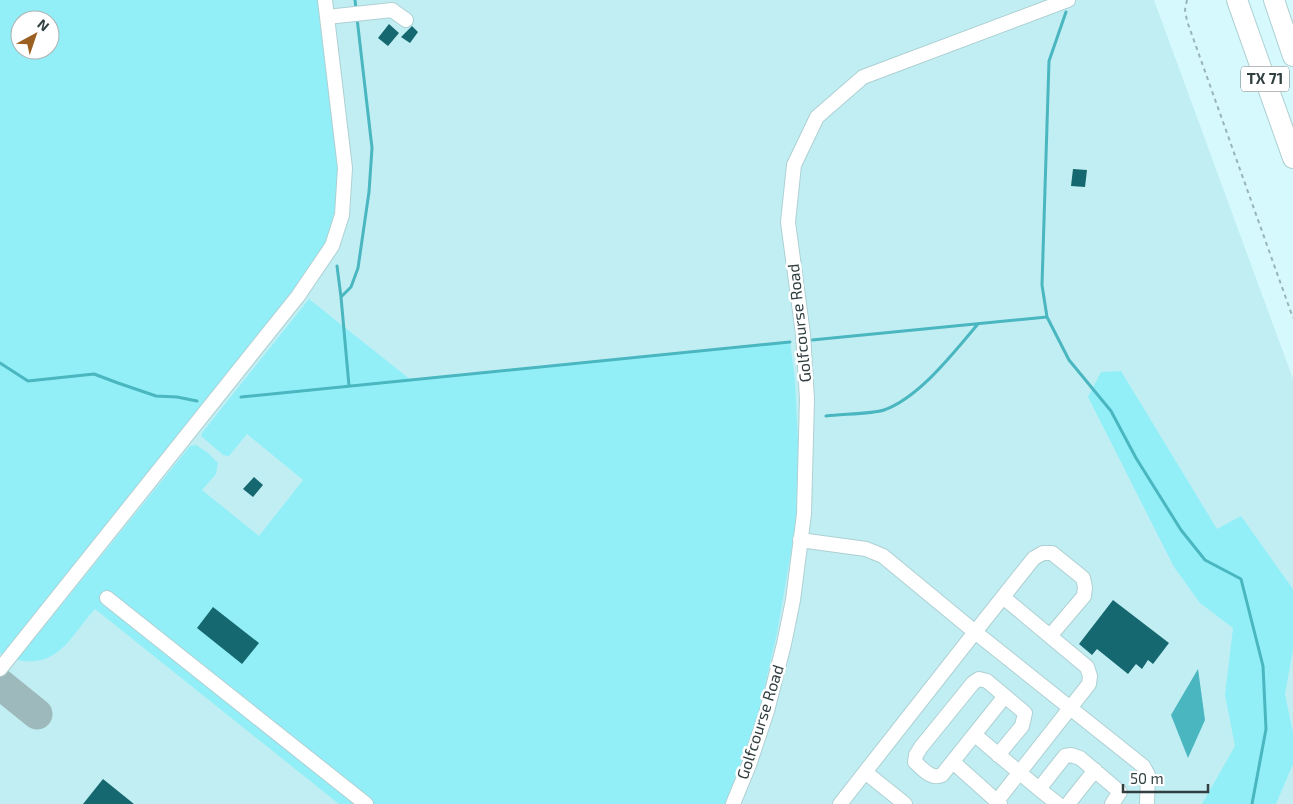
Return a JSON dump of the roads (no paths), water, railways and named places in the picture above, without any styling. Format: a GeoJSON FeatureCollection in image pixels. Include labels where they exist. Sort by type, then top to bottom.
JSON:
{"type":"FeatureCollection","features":[{"type":"Feature","properties":{"kind":"highway","name":"TX 71"},"geometry":{"type":"LineString","coordinates":[[1237,0],[1293,158]]}},
{"type":"Feature","properties":{"kind":"highway"},"geometry":{"type":"LineString","coordinates":[[1248,0],[1293,127]]}},
{"type":"Feature","properties":{"kind":"highway","name":"TX 71"},"geometry":{"type":"LineString","coordinates":[[1274,0],[1293,56]]}},
{"type":"Feature","properties":{"kind":"street"},"geometry":{"type":"LineString","coordinates":[[0,669],[298,296],[332,246],[342,215],[345,168],[325,0]]}},
{"type":"Feature","properties":{"kind":"street","name":"Golfcourse Road"},"geometry":{"type":"LineString","coordinates":[[733,804],[749,765],[767,711],[784,644],[793,600],[804,514],[807,399],[803,334],[788,222],[794,166],[817,117],[863,77],[1068,0]]}},
{"type":"Feature","properties":{"kind":"street"},"geometry":{"type":"LineString","coordinates":[[327,16],[392,10],[406,20]]}},
{"type":"Feature","properties":{"kind":"street"},"geometry":{"type":"LineString","coordinates":[[800,540],[866,549],[883,556],[1143,766],[1148,775],[1147,804]]}},
{"type":"Feature","properties":{"kind":"street"},"geometry":{"type":"LineString","coordinates":[[840,804],[1034,558],[1043,553],[1052,553],[1083,578],[1086,587],[1084,596],[1050,636]]}},
{"type":"Feature","properties":{"kind":"street"},"geometry":{"type":"LineString","coordinates":[[953,762],[998,803],[1019,773],[1089,684],[1090,676],[1087,667],[1003,597]]}},
{"type":"Feature","properties":{"kind":"street"},"geometry":{"type":"LineString","coordinates":[[107,598],[366,804]]}},
{"type":"Feature","properties":{"kind":"street"},"geometry":{"type":"LineString","coordinates":[[998,755],[1022,726],[1025,713],[1005,696],[987,681],[979,679],[973,683],[921,747],[916,755],[915,762],[932,777],[942,776],[1005,696]]}},
{"type":"Feature","properties":{"kind":"street"},"geometry":{"type":"LineString","coordinates":[[975,735],[1058,804]]}},
{"type":"Feature","properties":{"kind":"street"},"geometry":{"type":"LineString","coordinates":[[1039,789],[1064,756],[1071,755],[1080,758],[1120,792],[1112,804]]}},
{"type":"Feature","properties":{"kind":"street"},"geometry":{"type":"LineString","coordinates":[[1068,804],[1095,770]]}},
{"type":"Feature","properties":{"kind":"street"},"geometry":{"type":"LineString","coordinates":[[865,772],[905,804]]}},
{"type":"Feature","properties":{"kind":"waterway"},"geometry":{"type":"LineString","coordinates":[[355,0],[356,9]]}},
{"type":"Feature","properties":{"kind":"waterway"},"geometry":{"type":"LineString","coordinates":[[1066,12],[1049,61],[1042,285],[1047,317],[1069,360],[1111,411],[1136,458],[1181,530],[1205,560],[1241,579],[1263,666],[1266,729],[1252,804]]}},
{"type":"Feature","properties":{"kind":"waterway"},"geometry":{"type":"LineString","coordinates":[[349,386],[341,297],[351,287],[358,268],[369,192],[372,148],[357,18]]}},
{"type":"Feature","properties":{"kind":"waterway"},"geometry":{"type":"LineString","coordinates":[[337,266],[341,297]]}},
{"type":"Feature","properties":{"kind":"waterway"},"geometry":{"type":"LineString","coordinates":[[812,340],[1047,317]]}},
{"type":"Feature","properties":{"kind":"waterway"},"geometry":{"type":"LineString","coordinates":[[826,416],[879,411],[897,404],[911,395],[936,373],[978,324]]}},
{"type":"Feature","properties":{"kind":"waterway"},"geometry":{"type":"LineString","coordinates":[[241,397],[790,342]]}},
{"type":"Feature","properties":{"kind":"waterway"},"geometry":{"type":"LineString","coordinates":[[0,363],[28,381],[94,374],[156,396],[177,397],[197,401]]}}]}
